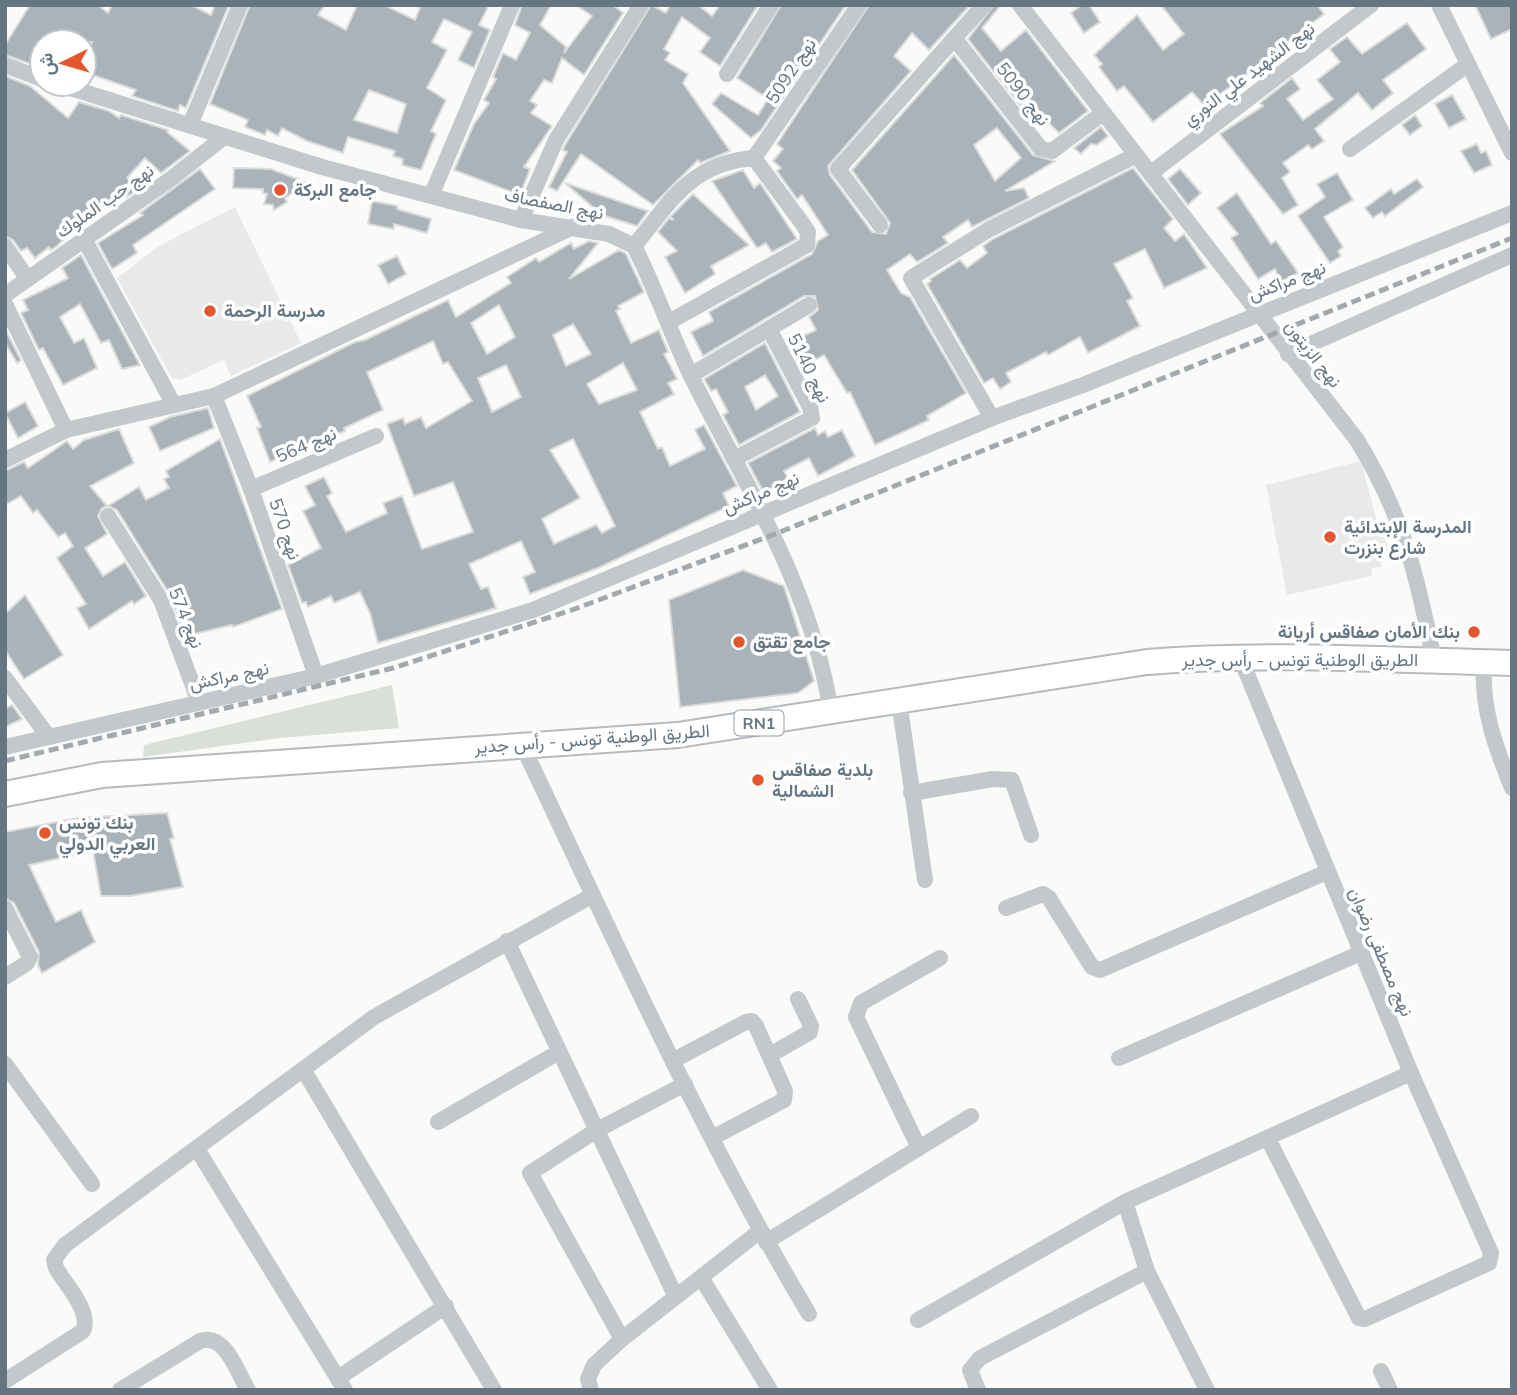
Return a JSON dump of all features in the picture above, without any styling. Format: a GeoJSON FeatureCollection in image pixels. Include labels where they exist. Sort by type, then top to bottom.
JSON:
{"type":"FeatureCollection","features":[{"type":"Feature","properties":{"kind":"main road","name":"الطريق الوطنية تونس - رأس جدير"},"geometry":{"type":"LineString","coordinates":[[5,794],[102,775],[678,735],[1147,662],[1240,657],[1512,663]]}},
{"type":"Feature","properties":{"kind":"street"},"geometry":{"type":"LineString","coordinates":[[190,125],[240,5]]}},
{"type":"Feature","properties":{"kind":"street"},"geometry":{"type":"LineString","coordinates":[[431,196],[512,5]]}},
{"type":"Feature","properties":{"kind":"street"},"geometry":{"type":"LineString","coordinates":[[521,220],[556,140],[641,5]]}},
{"type":"Feature","properties":{"kind":"street"},"geometry":{"type":"LineString","coordinates":[[727,74],[771,5]]}},
{"type":"Feature","properties":{"kind":"street"},"geometry":{"type":"LineString","coordinates":[[880,225],[838,169],[984,5]]}},
{"type":"Feature","properties":{"kind":"street","name":"نهج الزيتون"},"geometry":{"type":"LineString","coordinates":[[1020,5],[1151,173],[1256,314],[1356,440],[1391,502],[1418,581],[1434,660]]}},
{"type":"Feature","properties":{"kind":"street","name":"نهج الشهيد علي النوري"},"geometry":{"type":"LineString","coordinates":[[1151,173],[1371,5]]}},
{"type":"Feature","properties":{"kind":"street"},"geometry":{"type":"LineString","coordinates":[[1439,5],[1512,153]]}},
{"type":"Feature","properties":{"kind":"street","name":"نهج 5092"},"geometry":{"type":"LineString","coordinates":[[754,158],[852,8]]}},
{"type":"Feature","properties":{"kind":"street","name":"نهج 5090"},"geometry":{"type":"LineString","coordinates":[[955,39],[1041,149],[1052,151],[1103,113]]}},
{"type":"Feature","properties":{"kind":"street"},"geometry":{"type":"LineString","coordinates":[[5,65],[28,74]]}},
{"type":"Feature","properties":{"kind":"street"},"geometry":{"type":"LineString","coordinates":[[1350,149],[1467,65]]}},
{"type":"Feature","properties":{"kind":"street","name":"نهج الصفصاف"},"geometry":{"type":"LineString","coordinates":[[98,96],[225,137],[431,196],[521,220],[575,226],[619,237],[634,246]]}},
{"type":"Feature","properties":{"kind":"street","name":"نهج حب الملوك"},"geometry":{"type":"LineString","coordinates":[[5,295],[225,137]]}},
{"type":"Feature","properties":{"kind":"street"},"geometry":{"type":"LineString","coordinates":[[992,418],[911,278],[989,230],[1136,155]]}},
{"type":"Feature","properties":{"kind":"street"},"geometry":{"type":"LineString","coordinates":[[669,322],[807,245],[807,232],[802,223],[754,158],[733,159],[703,170],[690,179],[634,246],[691,375],[786,557],[820,651],[831,712]]}},
{"type":"Feature","properties":{"kind":"street","name":"نهج مراكش"},"geometry":{"type":"LineString","coordinates":[[5,747],[316,677],[533,610],[992,418],[1083,385],[1512,213]]}},
{"type":"Feature","properties":{"kind":"street"},"geometry":{"type":"LineString","coordinates":[[5,460],[66,430],[214,396],[575,226]]}},
{"type":"Feature","properties":{"kind":"street"},"geometry":{"type":"LineString","coordinates":[[84,239],[174,405]]}},
{"type":"Feature","properties":{"kind":"street"},"geometry":{"type":"LineString","coordinates":[[5,246],[27,278]]}},
{"type":"Feature","properties":{"kind":"street"},"geometry":{"type":"LineString","coordinates":[[1289,354],[1512,255]]}},
{"type":"Feature","properties":{"kind":"street"},"geometry":{"type":"LineString","coordinates":[[5,304],[66,430]]}},
{"type":"Feature","properties":{"kind":"street"},"geometry":{"type":"LineString","coordinates":[[691,375],[770,331],[809,305]]}},
{"type":"Feature","properties":{"kind":"street","name":"نهج 5140"},"geometry":{"type":"LineString","coordinates":[[734,459],[812,418],[810,407],[770,331]]}},
{"type":"Feature","properties":{"kind":"street","name":"نهج 570"},"geometry":{"type":"LineString","coordinates":[[214,396],[251,489],[316,677]]}},
{"type":"Feature","properties":{"kind":"street","name":"نهج 564"},"geometry":{"type":"LineString","coordinates":[[251,489],[376,436]]}},
{"type":"Feature","properties":{"kind":"street","name":"نهج 574"},"geometry":{"type":"LineString","coordinates":[[108,516],[161,600],[198,702]]}},
{"type":"Feature","properties":{"kind":"street","name":"نهج مصطفى رضوان"},"geometry":{"type":"LineString","coordinates":[[1240,657],[1327,872],[1491,1259],[1489,1263],[1359,1318],[1268,1139]]}},
{"type":"Feature","properties":{"kind":"street"},"geometry":{"type":"LineString","coordinates":[[1484,662],[1483,698],[1490,729],[1512,788]]}},
{"type":"Feature","properties":{"kind":"street"},"geometry":{"type":"LineString","coordinates":[[5,678],[48,736]]}},
{"type":"Feature","properties":{"kind":"street"},"geometry":{"type":"LineString","coordinates":[[899,701],[925,880]]}},
{"type":"Feature","properties":{"kind":"street"},"geometry":{"type":"LineString","coordinates":[[522,745],[712,1138],[763,1237],[809,1314]]}},
{"type":"Feature","properties":{"kind":"street"},"geometry":{"type":"LineString","coordinates":[[911,793],[993,779],[1012,780],[1031,835]]}},
{"type":"Feature","properties":{"kind":"street"},"geometry":{"type":"LineString","coordinates":[[1006,908],[1042,894],[1049,898],[1092,967],[1100,970],[1110,968],[1327,872]]}},
{"type":"Feature","properties":{"kind":"street"},"geometry":{"type":"LineString","coordinates":[[5,1381],[83,1331],[87,1324],[85,1315],[56,1268],[54,1260],[58,1253],[383,1011],[593,895]]}},
{"type":"Feature","properties":{"kind":"street"},"geometry":{"type":"LineString","coordinates":[[5,908],[30,957],[27,963],[5,977]]}},
{"type":"Feature","properties":{"kind":"street"},"geometry":{"type":"LineString","coordinates":[[507,941],[675,1295]]}},
{"type":"Feature","properties":{"kind":"street"},"geometry":{"type":"LineString","coordinates":[[1119,1058],[1361,953]]}},
{"type":"Feature","properties":{"kind":"street"},"geometry":{"type":"LineString","coordinates":[[919,1148],[856,1017],[861,1003],[940,958]]}},
{"type":"Feature","properties":{"kind":"street"},"geometry":{"type":"LineString","coordinates":[[770,1055],[810,1032],[811,1026],[798,999]]}},
{"type":"Feature","properties":{"kind":"street"},"geometry":{"type":"LineString","coordinates":[[674,1060],[752,1021],[770,1055],[785,1091],[784,1100],[712,1138]]}},
{"type":"Feature","properties":{"kind":"street"},"geometry":{"type":"LineString","coordinates":[[438,1122],[559,1052]]}},
{"type":"Feature","properties":{"kind":"street"},"geometry":{"type":"LineString","coordinates":[[5,1063],[92,1184]]}},
{"type":"Feature","properties":{"kind":"street"},"geometry":{"type":"LineString","coordinates":[[303,1069],[494,1390]]}},
{"type":"Feature","properties":{"kind":"street"},"geometry":{"type":"LineString","coordinates":[[918,1320],[1125,1202],[1411,1073]]}},
{"type":"Feature","properties":{"kind":"street"},"geometry":{"type":"LineString","coordinates":[[622,1339],[530,1173],[597,1130],[685,1084]]}},
{"type":"Feature","properties":{"kind":"street"},"geometry":{"type":"LineString","coordinates":[[588,1389],[588,1380],[594,1365],[675,1295],[763,1237],[971,1116]]}},
{"type":"Feature","properties":{"kind":"street"},"geometry":{"type":"LineString","coordinates":[[197,1149],[342,1384],[446,1306]]}},
{"type":"Feature","properties":{"kind":"street"},"geometry":{"type":"LineString","coordinates":[[1125,1202],[1147,1271],[1207,1390]]}},
{"type":"Feature","properties":{"kind":"street"},"geometry":{"type":"LineString","coordinates":[[978,1390],[970,1370],[980,1358],[1147,1271]]}},
{"type":"Feature","properties":{"kind":"street"},"geometry":{"type":"LineString","coordinates":[[702,1279],[770,1390]]}},
{"type":"Feature","properties":{"kind":"street"},"geometry":{"type":"LineString","coordinates":[[120,1390],[200,1341],[211,1338],[220,1343],[248,1390]]}},
{"type":"Feature","properties":{"kind":"street"},"geometry":{"type":"LineString","coordinates":[[1381,1371],[1390,1390]]}},
{"type":"Feature","properties":{"kind":"shaded area","name":"مدرسة الرحمة"},"geometry":{"type":"Polygon","coordinates":[[[235,207],[301,343],[231,376],[224,360],[180,380],[171,377],[117,278],[159,246],[235,207]]]}},
{"type":"Feature","properties":{"kind":"shaded area","name":"المدرسة الإبتدائية شارع بنزرت"},"geometry":{"type":"Polygon","coordinates":[[[1361,461],[1377,522],[1390,551],[1379,555],[1382,567],[1372,568],[1371,576],[1287,595],[1266,485],[1361,461]]]}},
{"type":"Feature","properties":{"kind":"shaded area"},"geometry":{"type":"Polygon","coordinates":[[[392,685],[399,728],[280,738],[143,757],[144,745],[392,685]]]}},
{"type":"Feature","properties":{"kind":"building"},"geometry":{"type":"Polygon","coordinates":[[[30,5],[98,5],[108,13],[112,5],[191,5],[211,15],[215,5],[229,5],[186,108],[180,105],[178,111],[132,96],[136,90],[98,77],[98,28],[28,28],[28,63],[5,55],[5,45],[30,5]]]}},
{"type":"Feature","properties":{"kind":"building"},"geometry":{"type":"Polygon","coordinates":[[[250,5],[325,5],[318,15],[346,30],[357,5],[384,5],[415,20],[420,8],[415,5],[489,5],[479,25],[490,30],[474,68],[458,60],[472,32],[444,19],[432,42],[447,50],[427,88],[446,100],[431,131],[436,134],[421,170],[402,165],[403,159],[393,156],[395,151],[348,137],[343,153],[307,141],[282,128],[278,136],[267,130],[265,135],[245,127],[248,120],[210,104],[250,5]],[[369,90],[354,120],[397,133],[406,104],[369,90]]]}},
{"type":"Feature","properties":{"kind":"building"},"geometry":{"type":"Polygon","coordinates":[[[522,5],[551,5],[540,25],[566,47],[564,53],[592,16],[576,5],[613,5],[623,13],[584,75],[562,58],[552,83],[544,80],[530,101],[537,105],[531,113],[552,126],[524,167],[530,169],[520,195],[454,170],[474,124],[489,103],[484,100],[496,79],[493,77],[503,53],[516,60],[530,33],[515,25],[522,5]]]}},
{"type":"Feature","properties":{"kind":"building"},"geometry":{"type":"Polygon","coordinates":[[[651,5],[666,13],[669,7],[666,5],[698,5],[712,16],[720,5],[758,5],[720,66],[700,52],[710,38],[682,17],[664,49],[670,53],[665,60],[688,74],[683,83],[730,151],[700,163],[698,160],[653,205],[581,154],[557,191],[549,187],[567,152],[563,150],[565,145],[651,5]]]}},
{"type":"Feature","properties":{"kind":"building"},"geometry":{"type":"Polygon","coordinates":[[[781,5],[846,5],[761,130],[751,138],[712,104],[721,93],[758,115],[768,99],[737,78],[781,5]]]}},
{"type":"Feature","properties":{"kind":"building"},"geometry":{"type":"Polygon","coordinates":[[[869,5],[970,5],[929,50],[912,33],[894,56],[911,71],[828,166],[830,175],[872,232],[886,234],[890,223],[852,170],[954,55],[1033,155],[1055,161],[1005,191],[1024,188],[1029,198],[972,227],[968,220],[943,237],[948,243],[917,262],[910,254],[887,270],[901,293],[910,297],[966,393],[927,416],[929,420],[875,445],[850,392],[847,393],[824,355],[801,367],[788,343],[816,330],[809,317],[818,310],[815,296],[804,296],[703,356],[691,332],[713,321],[709,312],[812,254],[818,241],[828,235],[802,195],[797,199],[777,171],[781,168],[773,161],[783,149],[777,144],[869,5]],[[997,128],[974,145],[995,181],[1021,158],[997,128]]]}},
{"type":"Feature","properties":{"kind":"building"},"geometry":{"type":"Polygon","coordinates":[[[994,5],[1001,5],[982,28],[1001,51],[1026,30],[1088,111],[1059,133],[1015,90],[1026,113],[968,39],[994,5]]]}},
{"type":"Feature","properties":{"kind":"building"},"geometry":{"type":"Polygon","coordinates":[[[1082,5],[1089,5],[1100,22],[1084,33],[1071,13],[1082,5]]]}},
{"type":"Feature","properties":{"kind":"building"},"geometry":{"type":"Polygon","coordinates":[[[1161,5],[1317,5],[1324,14],[1205,106],[1192,92],[1153,122],[1124,86],[1117,91],[1099,67],[1102,64],[1094,55],[1137,15],[1163,50],[1184,34],[1161,5]]]}},
{"type":"Feature","properties":{"kind":"building"},"geometry":{"type":"Polygon","coordinates":[[[1475,5],[1512,5],[1512,29],[1491,39],[1475,5]]]}},
{"type":"Feature","properties":{"kind":"building"},"geometry":{"type":"Polygon","coordinates":[[[1407,23],[1426,49],[1383,80],[1393,93],[1372,110],[1358,93],[1315,129],[1324,141],[1312,149],[1308,145],[1283,163],[1290,172],[1282,178],[1298,205],[1283,214],[1220,134],[1263,106],[1260,103],[1292,78],[1300,89],[1287,99],[1303,120],[1333,99],[1317,80],[1340,62],[1330,49],[1347,37],[1362,54],[1407,23]]]}},
{"type":"Feature","properties":{"kind":"building"},"geometry":{"type":"Polygon","coordinates":[[[5,76],[28,85],[28,98],[44,98],[68,118],[79,102],[109,111],[119,118],[121,115],[168,130],[167,132],[190,151],[161,173],[145,158],[127,178],[139,189],[125,198],[120,193],[100,213],[95,208],[58,245],[51,250],[49,247],[35,258],[27,248],[21,251],[13,240],[5,236],[5,76]]]}},
{"type":"Feature","properties":{"kind":"building"},"geometry":{"type":"Polygon","coordinates":[[[1452,95],[1466,119],[1449,128],[1435,104],[1452,95]]]}},
{"type":"Feature","properties":{"kind":"building"},"geometry":{"type":"Polygon","coordinates":[[[1415,115],[1422,126],[1410,135],[1402,125],[1415,115]]]}},
{"type":"Feature","properties":{"kind":"building"},"geometry":{"type":"Polygon","coordinates":[[[1101,127],[1108,136],[1097,145],[1091,144],[1081,154],[1074,148],[1101,127]]]}},
{"type":"Feature","properties":{"kind":"building"},"geometry":{"type":"Polygon","coordinates":[[[1477,144],[1481,153],[1486,151],[1492,165],[1474,173],[1461,151],[1477,144]]]}},
{"type":"Feature","properties":{"kind":"building"},"geometry":{"type":"Polygon","coordinates":[[[234,168],[271,169],[308,183],[285,198],[287,202],[274,210],[273,205],[264,204],[267,194],[263,193],[263,189],[233,188],[234,168]]]}},
{"type":"Feature","properties":{"kind":"building"},"geometry":{"type":"Polygon","coordinates":[[[1133,168],[1173,219],[1164,228],[1175,241],[1184,234],[1207,268],[1164,288],[1145,249],[1114,264],[1133,298],[1127,301],[1140,326],[1088,353],[1080,337],[1048,355],[1046,352],[1006,373],[1011,382],[1000,389],[993,378],[984,383],[927,284],[930,279],[960,260],[967,268],[987,253],[983,246],[993,239],[1133,168]]]}},
{"type":"Feature","properties":{"kind":"building"},"geometry":{"type":"Polygon","coordinates":[[[200,169],[215,189],[133,245],[137,253],[112,269],[98,243],[143,215],[140,213],[200,169]]]}},
{"type":"Feature","properties":{"kind":"building"},"geometry":{"type":"Polygon","coordinates":[[[1180,169],[1201,193],[1188,205],[1168,179],[1180,169]]]}},
{"type":"Feature","properties":{"kind":"building"},"geometry":{"type":"Polygon","coordinates":[[[743,170],[754,188],[760,183],[797,239],[772,252],[766,243],[757,248],[712,181],[743,170]]]}},
{"type":"Feature","properties":{"kind":"building"},"geometry":{"type":"Polygon","coordinates":[[[1337,173],[1353,200],[1324,217],[1343,247],[1338,251],[1341,256],[1330,263],[1298,216],[1325,197],[1317,184],[1337,173]]]}},
{"type":"Feature","properties":{"kind":"building"},"geometry":{"type":"Polygon","coordinates":[[[1417,179],[1423,187],[1385,216],[1382,212],[1373,218],[1365,208],[1391,189],[1394,194],[1417,179]]]}},
{"type":"Feature","properties":{"kind":"building"},"geometry":{"type":"Polygon","coordinates":[[[565,183],[648,211],[637,226],[602,215],[565,183]]]}},
{"type":"Feature","properties":{"kind":"building"},"geometry":{"type":"Polygon","coordinates":[[[1237,193],[1271,244],[1276,241],[1298,273],[1281,282],[1275,269],[1258,279],[1231,238],[1238,234],[1217,208],[1237,193]]]}},
{"type":"Feature","properties":{"kind":"building"},"geometry":{"type":"Polygon","coordinates":[[[693,194],[749,245],[711,266],[715,274],[685,293],[665,257],[677,251],[658,232],[669,218],[674,220],[670,217],[693,194]]]}},
{"type":"Feature","properties":{"kind":"building"},"geometry":{"type":"Polygon","coordinates":[[[372,201],[398,206],[397,209],[431,219],[427,233],[394,224],[394,229],[368,224],[372,201]]]}},
{"type":"Feature","properties":{"kind":"building"},"geometry":{"type":"Polygon","coordinates":[[[589,241],[598,243],[569,279],[619,250],[626,254],[644,292],[618,306],[620,309],[616,311],[631,343],[659,330],[668,352],[664,354],[677,379],[668,383],[674,394],[640,412],[658,449],[662,447],[670,466],[705,449],[695,430],[704,425],[737,486],[723,493],[729,506],[598,568],[530,594],[523,577],[535,572],[521,541],[469,564],[481,589],[488,587],[496,608],[378,643],[370,613],[360,592],[334,603],[331,596],[308,607],[306,602],[302,603],[288,565],[321,548],[303,511],[315,505],[305,486],[324,477],[332,493],[327,496],[346,532],[387,513],[383,503],[402,496],[422,549],[473,532],[453,482],[414,496],[387,424],[403,418],[405,424],[421,417],[426,428],[472,401],[448,362],[443,364],[433,341],[367,372],[383,410],[344,428],[345,431],[270,462],[257,428],[261,427],[247,396],[355,342],[365,340],[448,300],[456,317],[511,283],[507,277],[536,258],[539,262],[571,243],[574,249],[589,241]],[[499,305],[471,323],[487,354],[515,337],[499,305]],[[573,324],[553,335],[566,366],[591,354],[573,324]],[[623,363],[587,384],[599,404],[637,390],[623,363]],[[506,365],[478,378],[492,412],[521,397],[506,365]],[[573,439],[550,450],[580,498],[542,519],[554,544],[596,525],[602,533],[615,526],[573,439]]]}},
{"type":"Feature","properties":{"kind":"building"},"geometry":{"type":"Polygon","coordinates":[[[81,255],[140,365],[122,369],[109,340],[101,343],[80,304],[60,317],[74,343],[84,338],[97,368],[63,385],[43,348],[39,350],[21,313],[28,310],[23,300],[68,278],[62,268],[81,255]]]}},
{"type":"Feature","properties":{"kind":"building"},"geometry":{"type":"Polygon","coordinates":[[[397,256],[406,274],[388,284],[378,265],[397,256]]]}},
{"type":"Feature","properties":{"kind":"building"},"geometry":{"type":"Polygon","coordinates":[[[5,329],[21,360],[17,363],[5,343],[5,329]]]}},
{"type":"Feature","properties":{"kind":"building"},"geometry":{"type":"Polygon","coordinates":[[[765,343],[800,412],[739,445],[723,415],[728,412],[716,389],[711,391],[704,379],[765,343]],[[765,375],[745,387],[756,410],[778,396],[765,375]]]}},
{"type":"Feature","properties":{"kind":"building"},"geometry":{"type":"Polygon","coordinates":[[[25,402],[38,426],[18,438],[5,413],[25,402]]]}},
{"type":"Feature","properties":{"kind":"building"},"geometry":{"type":"Polygon","coordinates":[[[208,408],[214,428],[160,451],[149,427],[170,417],[208,408]]]}},
{"type":"Feature","properties":{"kind":"building"},"geometry":{"type":"Polygon","coordinates":[[[815,428],[818,435],[825,431],[828,437],[842,430],[855,456],[818,476],[809,458],[784,471],[789,480],[765,495],[748,463],[815,428]]]}},
{"type":"Feature","properties":{"kind":"building"},"geometry":{"type":"Polygon","coordinates":[[[119,429],[134,463],[90,486],[107,506],[102,508],[98,516],[107,534],[85,548],[103,576],[125,562],[146,596],[134,604],[132,601],[89,629],[77,608],[86,604],[57,558],[73,546],[65,533],[58,537],[37,510],[33,513],[21,496],[5,505],[5,471],[24,462],[28,468],[67,441],[73,449],[84,440],[119,429]]]}},
{"type":"Feature","properties":{"kind":"building"},"geometry":{"type":"Polygon","coordinates":[[[220,439],[282,609],[233,627],[232,625],[194,634],[191,622],[182,627],[170,595],[117,510],[108,506],[139,487],[146,500],[169,488],[164,479],[169,477],[166,471],[220,439]]]}},
{"type":"Feature","properties":{"kind":"building"},"geometry":{"type":"Polygon","coordinates":[[[743,570],[784,586],[814,681],[798,693],[680,707],[669,600],[743,570]]]}},
{"type":"Feature","properties":{"kind":"building"},"geometry":{"type":"Polygon","coordinates":[[[25,595],[63,655],[24,679],[5,650],[5,614],[25,595]]]}},
{"type":"Feature","properties":{"kind":"building"},"geometry":{"type":"Polygon","coordinates":[[[12,705],[22,719],[5,727],[5,709],[12,705]]]}},
{"type":"Feature","properties":{"kind":"building"},"geometry":{"type":"Polygon","coordinates":[[[167,813],[174,838],[170,839],[183,887],[130,896],[101,896],[92,845],[75,855],[29,865],[56,922],[81,910],[95,942],[42,973],[38,965],[39,952],[14,903],[5,898],[5,832],[78,818],[167,813]]]}},
{"type":"Feature","properties":{"kind":"railway"},"geometry":{"type":"LineString","coordinates":[[5,761],[393,668],[572,610],[775,534],[1512,238]]}},
{"type":"Feature","properties":{"kind":"place","name":"جامع البركة"},"geometry":{"type":"Point","coordinates":[280,190]}},
{"type":"Feature","properties":{"kind":"place","name":"مدرسة الرحمة"},"geometry":{"type":"Point","coordinates":[210,311]}},
{"type":"Feature","properties":{"kind":"place","name":"المدرسة الإبتدائية شارع بنزرت"},"geometry":{"type":"Point","coordinates":[1330,537]}},
{"type":"Feature","properties":{"kind":"place","name":"بنك الأمان صفاقس أريانة"},"geometry":{"type":"Point","coordinates":[1474,632]}},
{"type":"Feature","properties":{"kind":"place","name":"جامع تقتق"},"geometry":{"type":"Point","coordinates":[739,642]}},
{"type":"Feature","properties":{"kind":"place","name":"بلدية صفاقس الشمالية"},"geometry":{"type":"Point","coordinates":[758,780]}},
{"type":"Feature","properties":{"kind":"place","name":"بنك تونس العربي الدولي"},"geometry":{"type":"Point","coordinates":[45,833]}}]}
